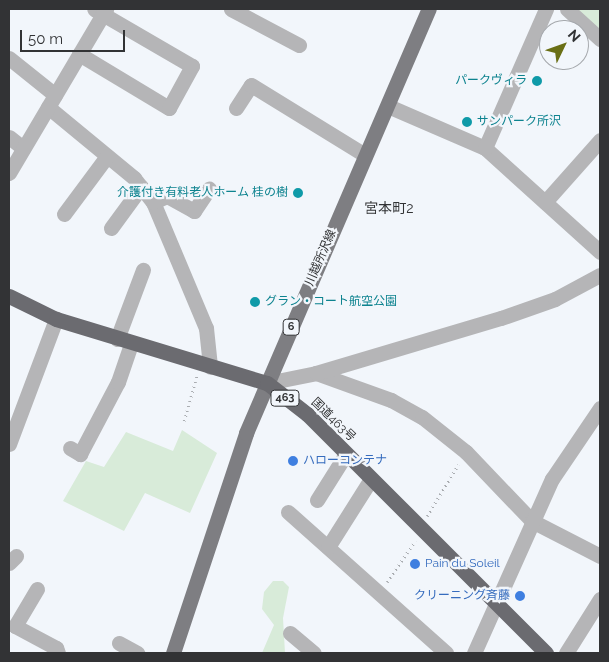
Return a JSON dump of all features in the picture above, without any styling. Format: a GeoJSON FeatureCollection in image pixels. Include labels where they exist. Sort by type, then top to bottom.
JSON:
{"type":"FeatureCollection","features":[{"type":"Feature","properties":{"kind":"highway","name":"国道463号"},"geometry":{"type":"LineString","coordinates":[[9,296],[56,319],[124,342],[267,383],[304,412],[546,653]]}},
{"type":"Feature","properties":{"kind":"main road","name":"川越所沢線"},"geometry":{"type":"LineString","coordinates":[[173,653],[246,433],[429,9]]}},
{"type":"Feature","properties":{"kind":"street"},"geometry":{"type":"LineString","coordinates":[[232,9],[299,45]]}},
{"type":"Feature","properties":{"kind":"street"},"geometry":{"type":"LineString","coordinates":[[485,148],[546,9]]}},
{"type":"Feature","properties":{"kind":"street"},"geometry":{"type":"LineString","coordinates":[[567,9],[600,39]]}},
{"type":"Feature","properties":{"kind":"street"},"geometry":{"type":"LineString","coordinates":[[9,173],[79,54],[101,11],[192,66],[169,108],[79,54]]}},
{"type":"Feature","properties":{"kind":"street"},"geometry":{"type":"LineString","coordinates":[[9,58],[107,156],[141,187],[153,202],[206,328],[205,366]]}},
{"type":"Feature","properties":{"kind":"street"},"geometry":{"type":"LineString","coordinates":[[236,108],[251,85],[365,156]]}},
{"type":"Feature","properties":{"kind":"street"},"geometry":{"type":"LineString","coordinates":[[388,106],[485,148],[600,252]]}},
{"type":"Feature","properties":{"kind":"street"},"geometry":{"type":"LineString","coordinates":[[9,137],[23,148]]}},
{"type":"Feature","properties":{"kind":"street"},"geometry":{"type":"LineString","coordinates":[[545,202],[600,140]]}},
{"type":"Feature","properties":{"kind":"street"},"geometry":{"type":"LineString","coordinates":[[64,214],[107,156]]}},
{"type":"Feature","properties":{"kind":"street"},"geometry":{"type":"LineString","coordinates":[[110,228],[141,187]]}},
{"type":"Feature","properties":{"kind":"street"},"geometry":{"type":"LineString","coordinates":[[153,202],[167,196],[194,211],[209,188]]}},
{"type":"Feature","properties":{"kind":"street"},"geometry":{"type":"LineString","coordinates":[[70,448],[80,454],[118,382],[124,342],[143,270]]}},
{"type":"Feature","properties":{"kind":"street"},"geometry":{"type":"LineString","coordinates":[[267,383],[316,373],[510,315],[555,299],[600,275]]}},
{"type":"Feature","properties":{"kind":"street"},"geometry":{"type":"LineString","coordinates":[[9,444],[56,319]]}},
{"type":"Feature","properties":{"kind":"street"},"geometry":{"type":"LineString","coordinates":[[316,373],[391,400],[422,417],[466,452],[532,521],[600,556]]}},
{"type":"Feature","properties":{"kind":"street"},"geometry":{"type":"LineString","coordinates":[[474,653],[552,479],[600,408]]}},
{"type":"Feature","properties":{"kind":"street"},"geometry":{"type":"LineString","coordinates":[[316,500],[346,454]]}},
{"type":"Feature","properties":{"kind":"street"},"geometry":{"type":"LineString","coordinates":[[328,547],[371,479]]}},
{"type":"Feature","properties":{"kind":"street"},"geometry":{"type":"LineString","coordinates":[[288,512],[446,653]]}},
{"type":"Feature","properties":{"kind":"street"},"geometry":{"type":"LineString","coordinates":[[37,590],[11,628],[56,648],[58,653]]}},
{"type":"Feature","properties":{"kind":"street"},"geometry":{"type":"LineString","coordinates":[[566,653],[600,599]]}},
{"type":"Feature","properties":{"kind":"street"},"geometry":{"type":"LineString","coordinates":[[290,633],[314,653]]}},
{"type":"Feature","properties":{"kind":"street"},"geometry":{"type":"LineString","coordinates":[[119,642],[137,653]]}},
{"type":"Feature","properties":{"kind":"path"},"geometry":{"type":"LineString","coordinates":[[184,421],[205,366]]}},
{"type":"Feature","properties":{"kind":"green space"},"geometry":{"type":"Polygon","coordinates":[[[574,9],[600,9],[600,32],[589,22],[589,20],[586,20],[574,9]]]}},
{"type":"Feature","properties":{"kind":"green space"},"geometry":{"type":"Polygon","coordinates":[[[182,430],[217,453],[190,513],[145,493],[124,531],[63,501],[86,461],[104,467],[126,432],[173,451],[182,430]]]}},
{"type":"Feature","properties":{"kind":"green space"},"geometry":{"type":"Polygon","coordinates":[[[273,581],[283,581],[289,587],[283,618],[285,653],[262,653],[274,625],[262,609],[264,592],[273,581]]]}},
{"type":"Feature","properties":{"kind":"place","name":"パークヴィラ"},"geometry":{"type":"Point","coordinates":[537,81]}},
{"type":"Feature","properties":{"kind":"place","name":"サンパーク所沢"},"geometry":{"type":"Point","coordinates":[467,122]}},
{"type":"Feature","properties":{"kind":"place","name":"介護付き有料老人ホーム 桂の樹"},"geometry":{"type":"Point","coordinates":[298,193]}},
{"type":"Feature","properties":{"kind":"place","name":"グラン・コート航空公園"},"geometry":{"type":"Point","coordinates":[255,302]}},
{"type":"Feature","properties":{"kind":"place","name":"ハローコンテナ"},"geometry":{"type":"Point","coordinates":[293,461]}},
{"type":"Feature","properties":{"kind":"place","name":"Pain du Soleil"},"geometry":{"type":"Point","coordinates":[415,564]}},
{"type":"Feature","properties":{"kind":"place","name":"クリーニング斉藤"},"geometry":{"type":"Point","coordinates":[520,596]}},
{"type":"Feature","properties":{"kind":"district","name":"宮本町2"},"geometry":{"type":"Point","coordinates":[389,208]}}]}
